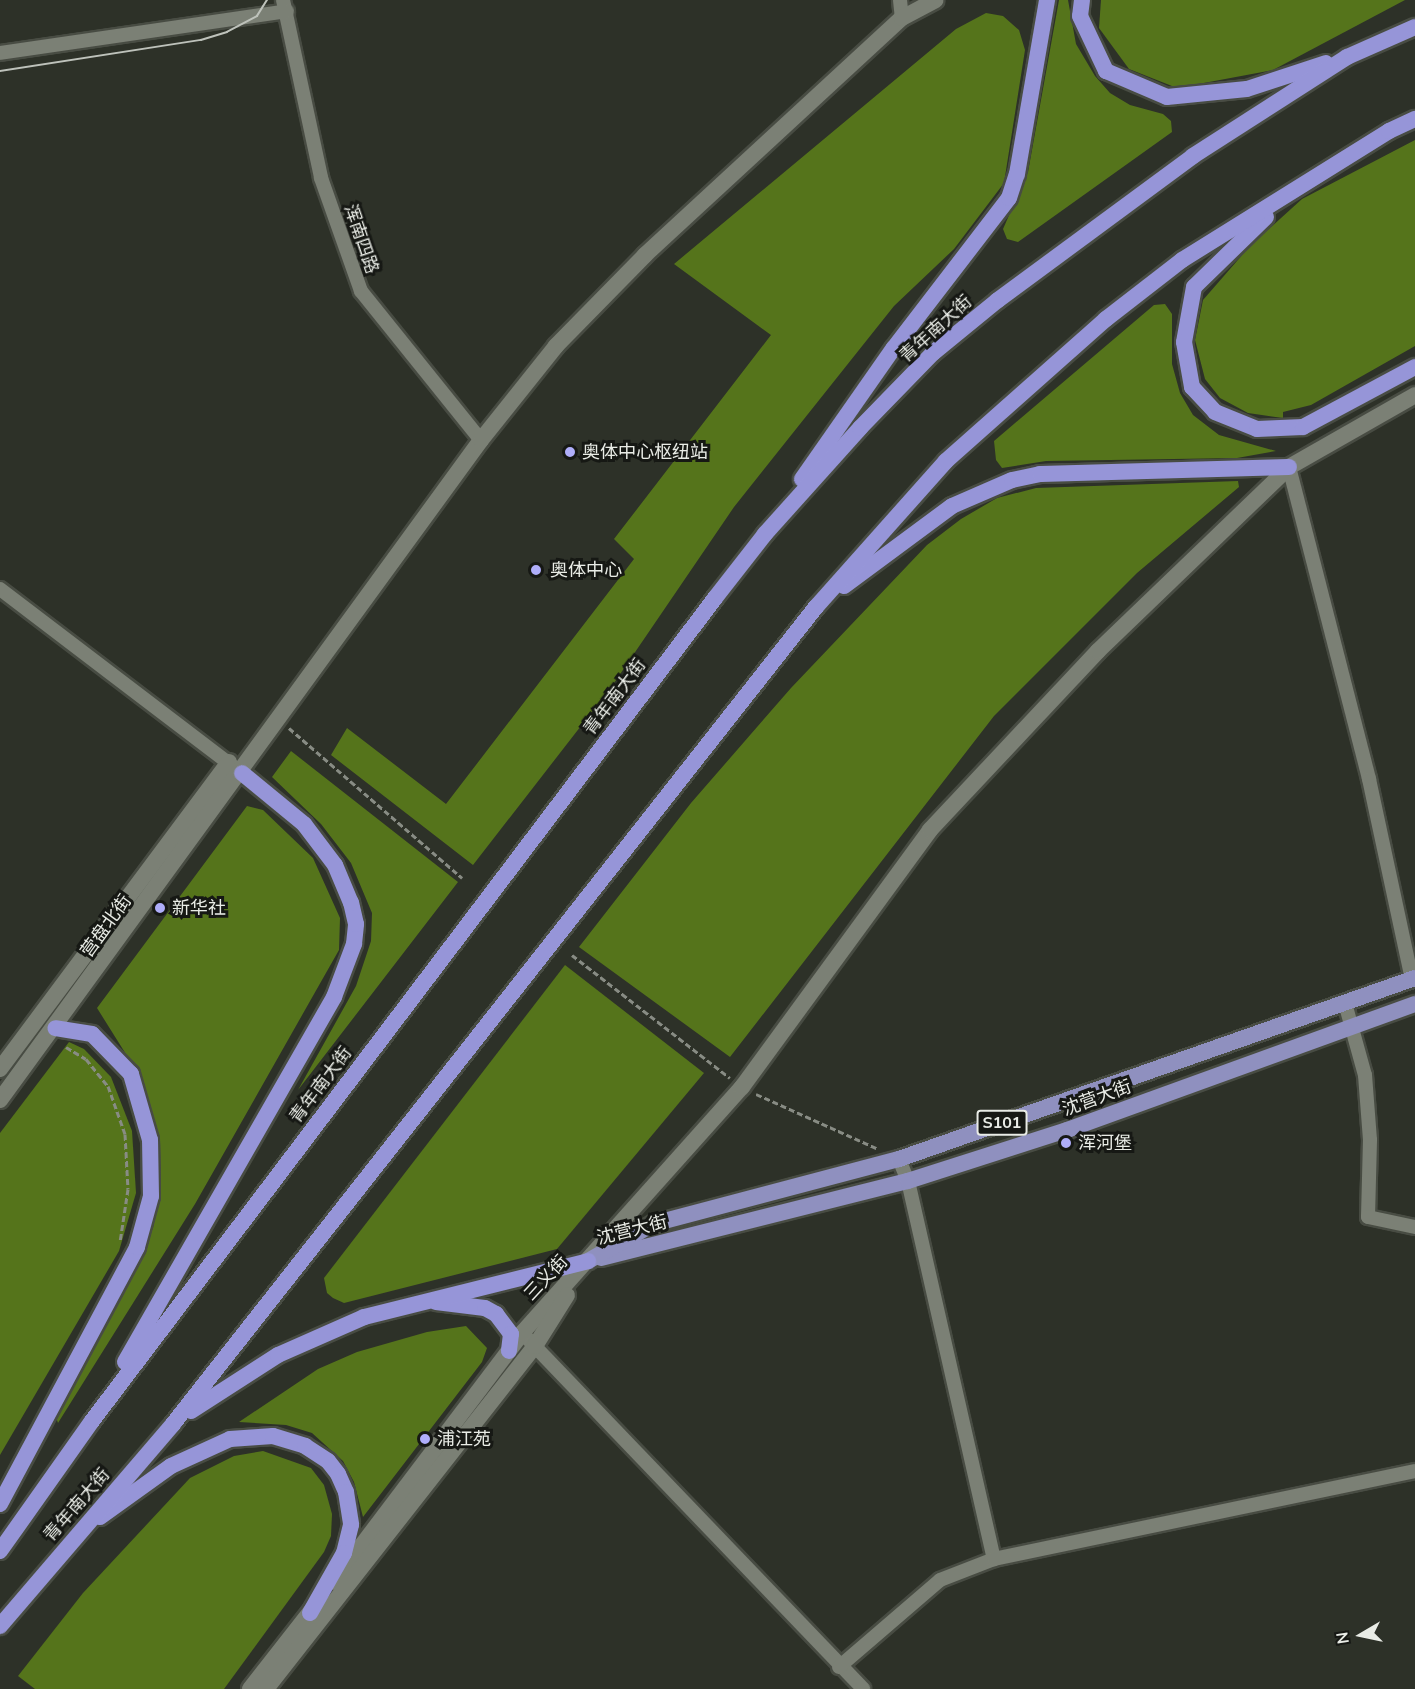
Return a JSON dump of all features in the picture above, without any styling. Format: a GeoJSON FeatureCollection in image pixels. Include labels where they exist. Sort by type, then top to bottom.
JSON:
{"type":"FeatureCollection","features":[{"type":"Feature","properties":{"kind":"highway"},"geometry":{"type":"LineString","coordinates":[[765,534],[893,349],[1009,198],[1019,163],[1047,0]]}},
{"type":"Feature","properties":{"kind":"highway"},"geometry":{"type":"LineString","coordinates":[[1082,0],[1080,16],[1106,71],[1167,97],[1247,89],[1347,57]]}},
{"type":"Feature","properties":{"kind":"highway","name":"青年南大街"},"geometry":{"type":"LineString","coordinates":[[0,1551],[92,1420],[765,534],[933,353],[998,300],[1194,156],[1347,57],[1415,27]]}},
{"type":"Feature","properties":{"kind":"highway","name":"青年南大街"},"geometry":{"type":"LineString","coordinates":[[0,1626],[173,1424],[816,607],[946,461],[1107,319],[1182,261],[1293,191],[1415,119]]}},
{"type":"Feature","properties":{"kind":"highway"},"geometry":{"type":"LineString","coordinates":[[1293,191],[1194,287],[1184,342],[1192,387],[1215,412],[1232,422],[1278,430],[1303,427],[1415,367]]}},
{"type":"Feature","properties":{"kind":"highway"},"geometry":{"type":"LineString","coordinates":[[816,607],[951,506],[1012,480],[1040,474],[1289,467]]}},
{"type":"Feature","properties":{"kind":"highway"},"geometry":{"type":"LineString","coordinates":[[92,1420],[333,997],[354,944],[351,903],[335,865],[304,824],[235,768]]}},
{"type":"Feature","properties":{"kind":"highway"},"geometry":{"type":"LineString","coordinates":[[0,1504],[137,1247],[151,1196],[150,1140],[131,1074],[93,1034],[52,1032]]}},
{"type":"Feature","properties":{"kind":"highway"},"geometry":{"type":"LineString","coordinates":[[173,1424],[246,1374],[314,1337],[364,1317],[588,1261]]}},
{"type":"Feature","properties":{"kind":"highway"},"geometry":{"type":"LineString","coordinates":[[426,1300],[485,1308],[496,1314],[511,1334],[509,1351]]}},
{"type":"Feature","properties":{"kind":"highway"},"geometry":{"type":"LineString","coordinates":[[75,1536],[171,1466],[201,1451],[246,1436],[287,1439],[328,1461],[338,1474],[348,1505],[350,1538],[310,1613]]}},
{"type":"Feature","properties":{"kind":"main road","name":"沈营大街"},"geometry":{"type":"LineString","coordinates":[[588,1261],[653,1224],[899,1159],[1414,979]]}},
{"type":"Feature","properties":{"kind":"main road","name":"沈营大街"},"geometry":{"type":"LineString","coordinates":[[588,1261],[908,1181],[1067,1130],[1415,1004]]}},
{"type":"Feature","properties":{"kind":"street"},"geometry":{"type":"LineString","coordinates":[[900,0],[902,18]]}},
{"type":"Feature","properties":{"kind":"street"},"geometry":{"type":"LineString","coordinates":[[0,589],[235,768],[280,721],[481,440],[556,346],[609,289],[902,18],[936,0]]}},
{"type":"Feature","properties":{"kind":"street"},"geometry":{"type":"LineString","coordinates":[[0,53],[289,4]]}},
{"type":"Feature","properties":{"kind":"street","name":"浑南四路"},"geometry":{"type":"LineString","coordinates":[[289,4],[321,178],[360,291],[481,440]]}},
{"type":"Feature","properties":{"kind":"street"},"geometry":{"type":"LineString","coordinates":[[588,1261],[742,1087],[930,830],[1098,651],[1289,467],[1415,395]]}},
{"type":"Feature","properties":{"kind":"street"},"geometry":{"type":"LineString","coordinates":[[1289,467],[1369,779],[1414,979]]}},
{"type":"Feature","properties":{"kind":"street","name":"营盘北街"},"geometry":{"type":"LineString","coordinates":[[0,1100],[52,1032],[235,768]]}},
{"type":"Feature","properties":{"kind":"street","name":"营盘北街"},"geometry":{"type":"LineString","coordinates":[[0,1069],[235,768]]}},
{"type":"Feature","properties":{"kind":"street"},"geometry":{"type":"LineString","coordinates":[[1345,1003],[1365,1075],[1370,1140],[1368,1217],[1415,1227]]}},
{"type":"Feature","properties":{"kind":"street"},"geometry":{"type":"LineString","coordinates":[[899,1159],[908,1181],[994,1560]]}},
{"type":"Feature","properties":{"kind":"street","name":"三义街"},"geometry":{"type":"LineString","coordinates":[[250,1689],[522,1333],[588,1261]]}},
{"type":"Feature","properties":{"kind":"street","name":"三义街"},"geometry":{"type":"LineString","coordinates":[[266,1689],[535,1346],[588,1261]]}},
{"type":"Feature","properties":{"kind":"street"},"geometry":{"type":"LineString","coordinates":[[522,1333],[863,1689]]}},
{"type":"Feature","properties":{"kind":"street"},"geometry":{"type":"LineString","coordinates":[[840,1667],[940,1580],[994,1560],[1415,1471]]}},
{"type":"Feature","properties":{"kind":"path"},"geometry":{"type":"LineString","coordinates":[[280,721],[462,878]]}},
{"type":"Feature","properties":{"kind":"path"},"geometry":{"type":"LineString","coordinates":[[572,955],[742,1087],[899,1159]]}},
{"type":"Feature","properties":{"kind":"path"},"geometry":{"type":"LineString","coordinates":[[52,1032],[86,1059],[108,1086],[125,1134],[128,1189],[120,1242],[114,1253]]}},
{"type":"Feature","properties":{"kind":"green space"},"geometry":{"type":"Polygon","coordinates":[[[1059,0],[1068,0],[1076,44],[1095,76],[1110,93],[1130,105],[1163,114],[1171,121],[1172,132],[1018,242],[1007,239],[1003,229],[1028,172],[1059,0]]]}},
{"type":"Feature","properties":{"kind":"green space"},"geometry":{"type":"Polygon","coordinates":[[[1101,0],[1405,0],[1273,70],[1177,88],[1129,69],[1099,28],[1101,0]]]}},
{"type":"Feature","properties":{"kind":"green space"},"geometry":{"type":"Polygon","coordinates":[[[986,13],[1003,16],[1019,30],[1025,50],[1004,183],[954,249],[894,306],[734,507],[612,686],[473,865],[331,755],[347,728],[446,804],[634,559],[614,539],[771,335],[674,264],[956,29],[986,13]]]}},
{"type":"Feature","properties":{"kind":"green space"},"geometry":{"type":"Polygon","coordinates":[[[1415,140],[1415,346],[1311,405],[1283,412],[1283,418],[1248,413],[1220,398],[1205,379],[1195,340],[1203,300],[1250,246],[1302,199],[1415,140]]]}},
{"type":"Feature","properties":{"kind":"green space"},"geometry":{"type":"Polygon","coordinates":[[[1165,304],[1172,314],[1172,364],[1180,393],[1193,415],[1219,435],[1276,451],[1237,458],[1046,461],[1002,468],[996,460],[994,441],[1154,305],[1165,304]]]}},
{"type":"Feature","properties":{"kind":"green space"},"geometry":{"type":"Polygon","coordinates":[[[1238,481],[1239,487],[1137,573],[994,716],[730,1057],[579,947],[691,803],[791,688],[927,545],[961,519],[997,498],[1036,488],[1238,481]]]}},
{"type":"Feature","properties":{"kind":"green space"},"geometry":{"type":"Polygon","coordinates":[[[291,751],[458,882],[298,1090],[356,986],[371,941],[372,913],[351,863],[321,824],[272,777],[291,751]]]}},
{"type":"Feature","properties":{"kind":"green space"},"geometry":{"type":"Polygon","coordinates":[[[247,806],[263,810],[313,858],[340,918],[339,950],[195,1204],[58,1423],[56,1417],[65,1391],[153,1228],[159,1192],[160,1154],[148,1098],[139,1075],[97,1008],[247,806]]]}},
{"type":"Feature","properties":{"kind":"green space"},"geometry":{"type":"Polygon","coordinates":[[[565,965],[704,1073],[557,1249],[344,1303],[333,1298],[327,1293],[324,1278],[565,965]]]}},
{"type":"Feature","properties":{"kind":"green space"},"geometry":{"type":"Polygon","coordinates":[[[69,1042],[84,1049],[111,1077],[132,1131],[136,1193],[119,1251],[0,1455],[0,1133],[69,1042]]]}},
{"type":"Feature","properties":{"kind":"green space"},"geometry":{"type":"Polygon","coordinates":[[[466,1326],[487,1348],[482,1362],[363,1517],[354,1482],[343,1461],[312,1433],[286,1425],[239,1422],[318,1369],[357,1352],[427,1332],[466,1326]]]}},
{"type":"Feature","properties":{"kind":"green space"},"geometry":{"type":"Polygon","coordinates":[[[263,1451],[311,1468],[324,1485],[332,1514],[331,1536],[324,1552],[224,1689],[35,1689],[18,1676],[83,1593],[190,1478],[234,1456],[263,1451]]]}},
{"type":"Feature","properties":{"kind":"tram line"},"geometry":{"type":"LineString","coordinates":[[0,71],[201,40],[227,32],[257,16],[267,0]]}},
{"type":"Feature","properties":{"kind":"place","name":"奥体中心枢纽站"},"geometry":{"type":"Point","coordinates":[570,452]}},
{"type":"Feature","properties":{"kind":"place","name":"奥体中心"},"geometry":{"type":"Point","coordinates":[536,570]}},
{"type":"Feature","properties":{"kind":"place","name":"新华社"},"geometry":{"type":"Point","coordinates":[160,908]}},
{"type":"Feature","properties":{"kind":"place","name":"浑河堡"},"geometry":{"type":"Point","coordinates":[1066,1143]}},
{"type":"Feature","properties":{"kind":"place","name":"浦江苑"},"geometry":{"type":"Point","coordinates":[425,1439]}}]}
